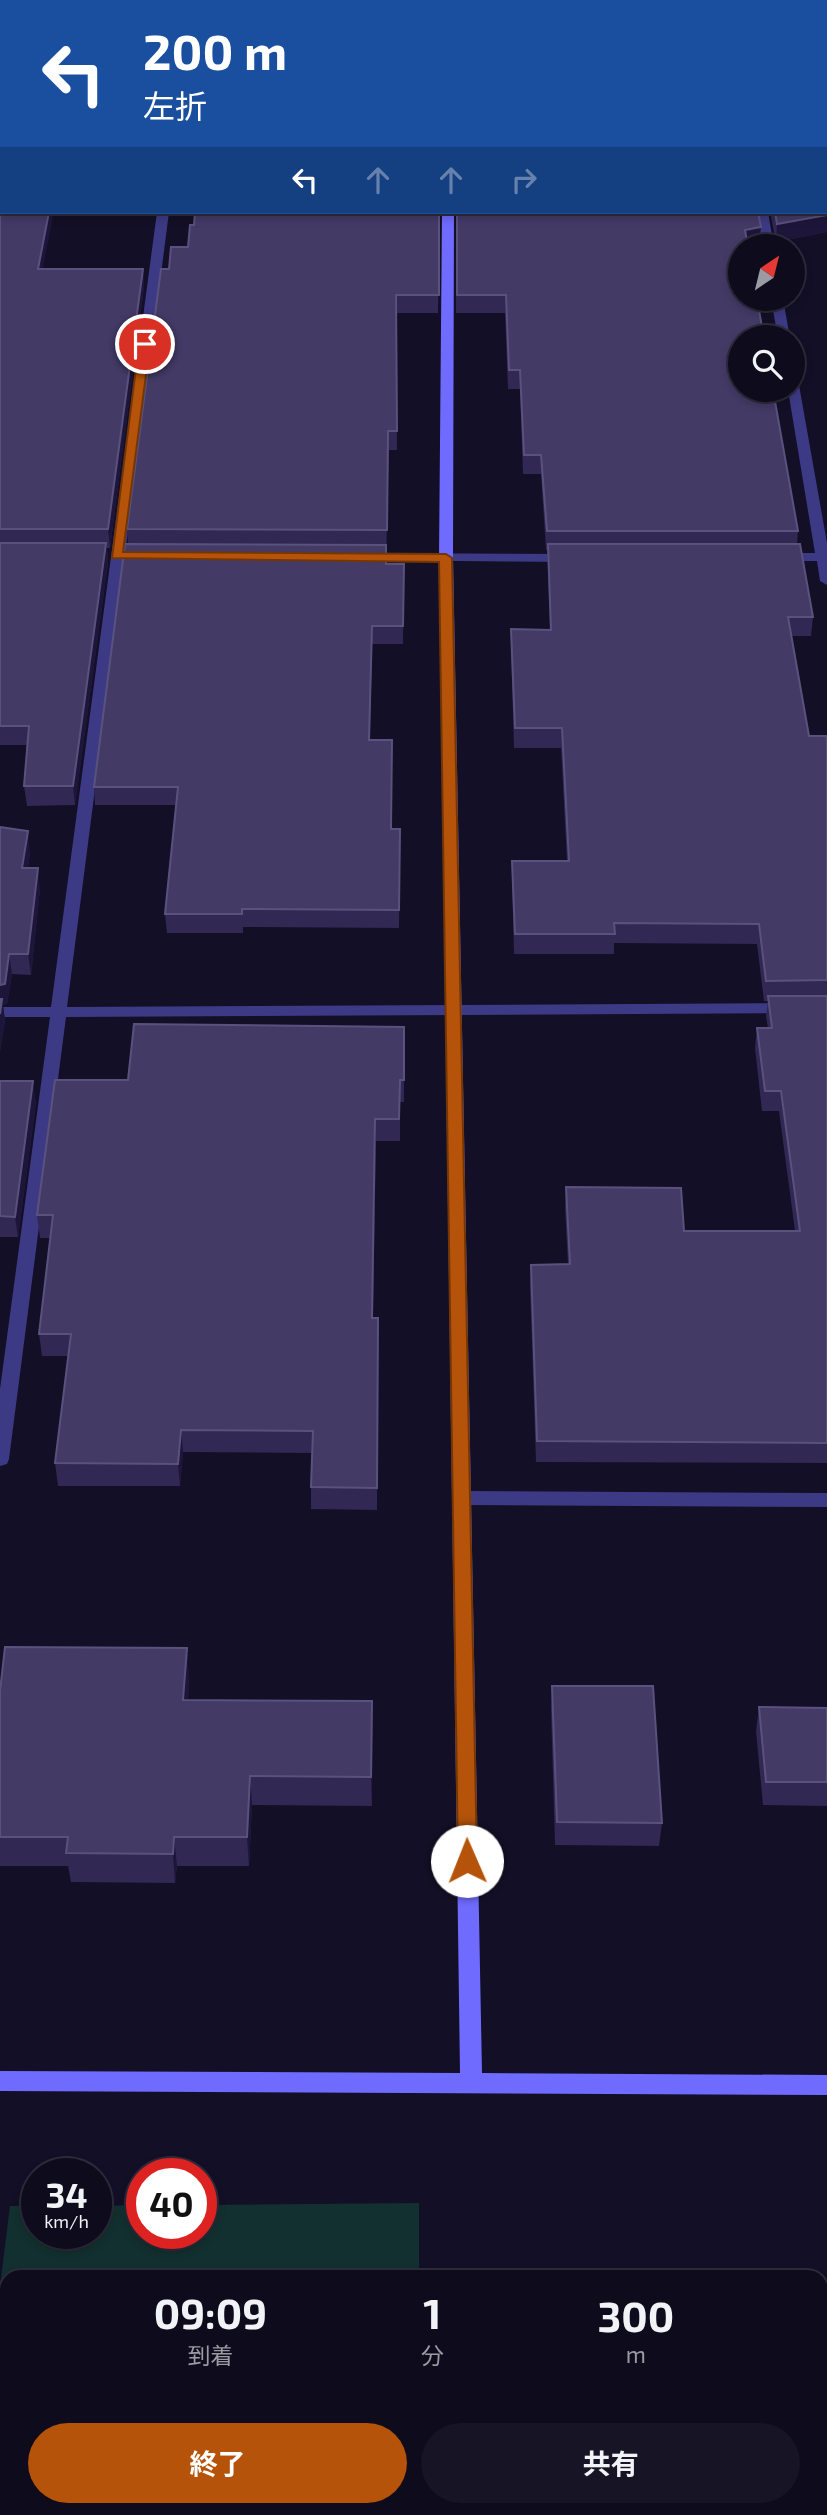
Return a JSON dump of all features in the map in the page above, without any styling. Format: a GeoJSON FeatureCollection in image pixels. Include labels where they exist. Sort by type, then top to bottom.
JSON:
{"type":"FeatureCollection","features":[{"type":"Feature","properties":{"kind":"street"},"geometry":{"type":"LineString","coordinates":[[0,1459],[163,214]]}},
{"type":"Feature","properties":{"kind":"street"},"geometry":{"type":"LineString","coordinates":[[448,214],[446,558],[471,2084]]}},
{"type":"Feature","properties":{"kind":"street"},"geometry":{"type":"LineString","coordinates":[[762,214],[766,234]]}},
{"type":"Feature","properties":{"kind":"street"},"geometry":{"type":"LineString","coordinates":[[796,402],[825,557],[827,581]]}},
{"type":"Feature","properties":{"kind":"street"},"geometry":{"type":"LineString","coordinates":[[350,557],[586,558]]}},
{"type":"Feature","properties":{"kind":"street"},"geometry":{"type":"LineString","coordinates":[[767,557],[825,557]]}},
{"type":"Feature","properties":{"kind":"street"},"geometry":{"type":"LineString","coordinates":[[0,1012],[453,1012],[827,1008]]}},
{"type":"Feature","properties":{"kind":"street"},"geometry":{"type":"LineString","coordinates":[[461,1498],[827,1500]]}},
{"type":"Feature","properties":{"kind":"street"},"geometry":{"type":"LineString","coordinates":[[0,2081],[827,2085]]}},
{"type":"Feature","properties":{"kind":"green space"},"geometry":{"type":"Polygon","coordinates":[[[419,2203],[419,2270],[2,2270],[10,2206],[21,2206],[21,2249],[112,2249],[112,2206],[126,2205],[126,2249],[217,2249],[217,2205],[419,2203]]]}},
{"type":"Feature","properties":{"kind":"building"},"geometry":{"type":"Polygon","coordinates":[[[0,214],[49,214],[38,269],[143,269],[108,529],[0,529],[0,214]]]}},
{"type":"Feature","properties":{"kind":"building"},"geometry":{"type":"Polygon","coordinates":[[[195,214],[439,214],[439,295],[396,295],[397,431],[388,431],[387,530],[127,529],[161,269],[169,269],[171,247],[188,247],[190,225],[194,225],[195,214]]]}},
{"type":"Feature","properties":{"kind":"building"},"geometry":{"type":"Polygon","coordinates":[[[457,214],[758,214],[761,227],[745,230],[746,234],[728,234],[728,312],[759,312],[762,325],[728,325],[728,402],[775,402],[798,531],[547,531],[541,455],[524,455],[520,370],[509,370],[506,295],[457,295],[457,214]]]}},
{"type":"Feature","properties":{"kind":"building"},"geometry":{"type":"Polygon","coordinates":[[[775,214],[827,214],[827,215],[777,224],[775,214]]]}},
{"type":"Feature","properties":{"kind":"building"},"geometry":{"type":"Polygon","coordinates":[[[0,543],[106,543],[73,786],[24,786],[29,726],[0,726],[0,543]]]}},
{"type":"Feature","properties":{"kind":"building"},"geometry":{"type":"Polygon","coordinates":[[[125,544],[386,545],[386,564],[404,564],[403,626],[372,626],[369,740],[392,740],[391,829],[400,829],[399,910],[242,909],[242,914],[165,914],[178,787],[94,787],[125,544]]]}},
{"type":"Feature","properties":{"kind":"building"},"geometry":{"type":"Polygon","coordinates":[[[548,544],[800,544],[813,617],[788,617],[809,736],[827,736],[827,980],[766,981],[759,924],[614,923],[615,934],[515,934],[512,861],[569,861],[562,728],[515,728],[511,629],[551,630],[548,544]]]}},
{"type":"Feature","properties":{"kind":"building"},"geometry":{"type":"Polygon","coordinates":[[[0,827],[28,831],[22,868],[38,868],[28,954],[9,954],[5,984],[0,985],[0,827]]]}},
{"type":"Feature","properties":{"kind":"building"},"geometry":{"type":"Polygon","coordinates":[[[768,996],[827,996],[827,1443],[537,1441],[531,1265],[570,1264],[566,1187],[681,1188],[684,1231],[800,1231],[781,1091],[765,1091],[757,1028],[772,1028],[768,996]]]}},
{"type":"Feature","properties":{"kind":"building"},"geometry":{"type":"Polygon","coordinates":[[[134,1024],[404,1027],[404,1080],[400,1080],[399,1119],[375,1119],[372,1318],[378,1318],[377,1488],[311,1487],[313,1431],[181,1430],[178,1464],[55,1463],[71,1334],[39,1334],[53,1215],[37,1215],[55,1080],[128,1080],[134,1024]]]}},
{"type":"Feature","properties":{"kind":"building"},"geometry":{"type":"Polygon","coordinates":[[[0,1081],[33,1081],[15,1217],[0,1216],[0,1081]]]}},
{"type":"Feature","properties":{"kind":"building"},"geometry":{"type":"Polygon","coordinates":[[[5,1647],[187,1648],[183,1700],[372,1701],[371,1777],[250,1776],[247,1837],[174,1837],[173,1854],[66,1853],[68,1837],[0,1837],[0,1691],[5,1647]]]}},
{"type":"Feature","properties":{"kind":"building"},"geometry":{"type":"Polygon","coordinates":[[[552,1686],[653,1686],[662,1823],[557,1822],[552,1686]]]}},
{"type":"Feature","properties":{"kind":"building"},"geometry":{"type":"Polygon","coordinates":[[[759,1707],[827,1708],[827,1782],[766,1782],[759,1707]]]}},
{"type":"Feature","properties":{"kind":"route"},"geometry":{"type":"LineString","coordinates":[[145,344],[117,556],[446,558],[467,1861]]}}]}
